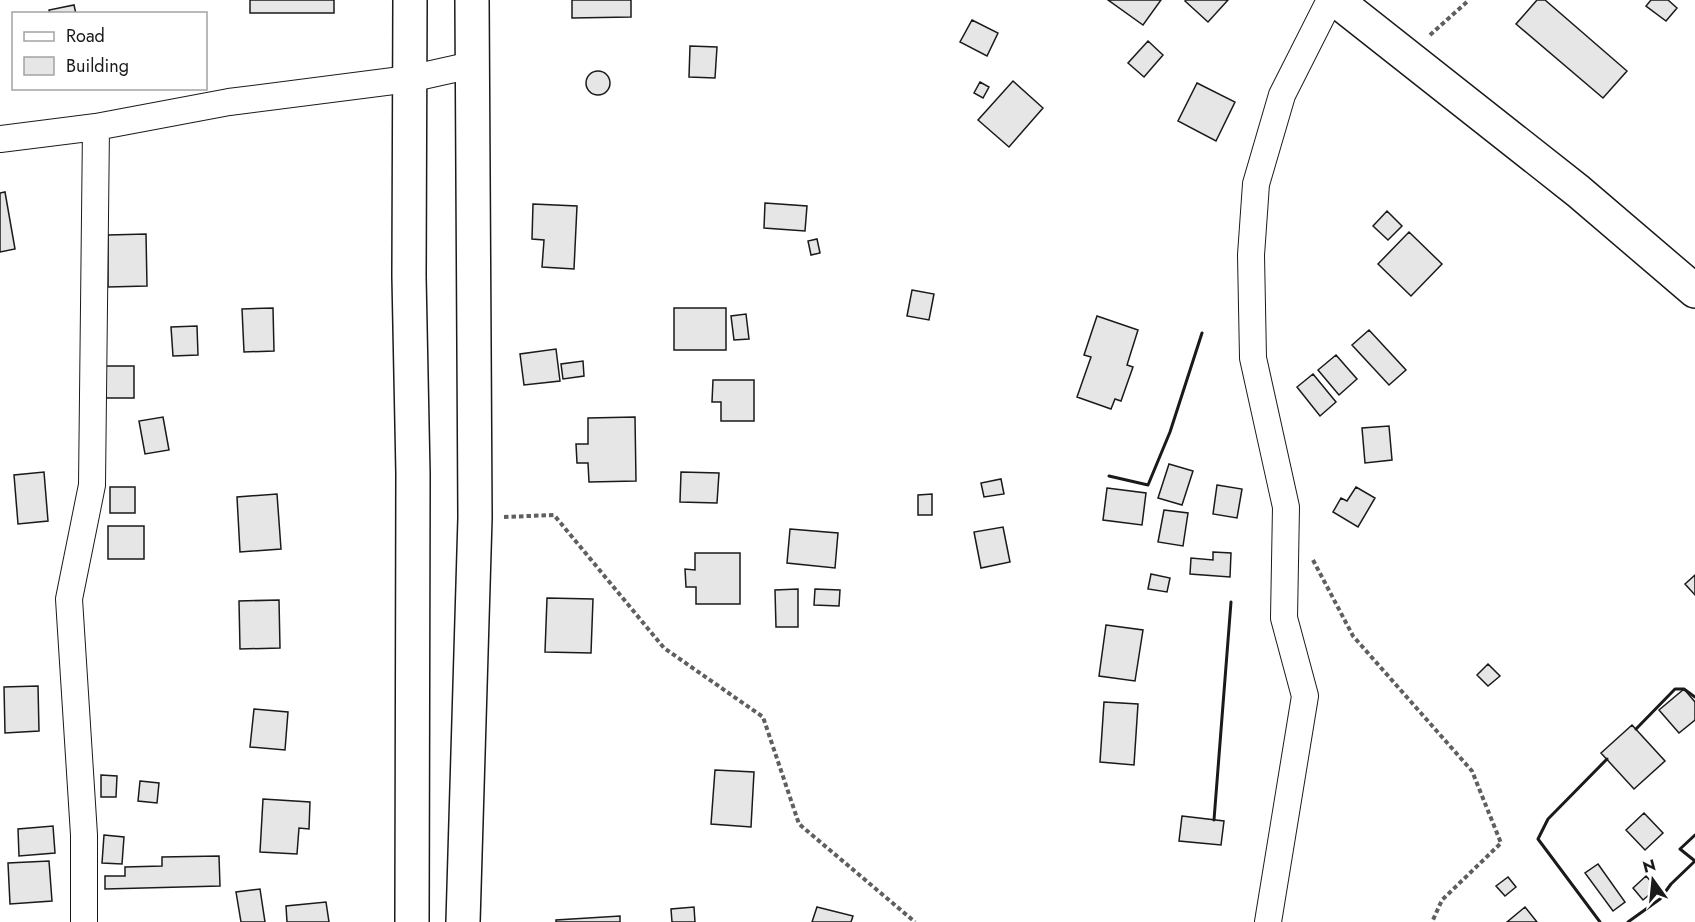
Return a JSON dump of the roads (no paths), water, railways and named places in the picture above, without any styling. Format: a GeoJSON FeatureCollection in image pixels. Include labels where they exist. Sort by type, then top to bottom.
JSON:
{"type":"FeatureCollection","features":[{"type":"Feature","properties":{"kind":"main road"},"geometry":{"type":"LineString","coordinates":[[410,0],[409,277],[413,474],[412,922]]}},
{"type":"Feature","properties":{"kind":"main road"},"geometry":{"type":"LineString","coordinates":[[463,922],[475,518],[472,0]]}},
{"type":"Feature","properties":{"kind":"main road"},"geometry":{"type":"LineString","coordinates":[[1336,0],[1578,191],[1695,291]]}},
{"type":"Feature","properties":{"kind":"street"},"geometry":{"type":"LineString","coordinates":[[1268,922],[1305,696],[1284,618],[1286,507],[1252,358],[1251,255],[1256,184],[1282,95],[1330,0]]}},
{"type":"Feature","properties":{"kind":"street"},"geometry":{"type":"LineString","coordinates":[[0,139],[96,127],[229,102],[409,79],[472,65]]}},
{"type":"Feature","properties":{"kind":"street"},"geometry":{"type":"LineString","coordinates":[[84,922],[84,835],[69,599],[92,485],[96,127]]}}]}
